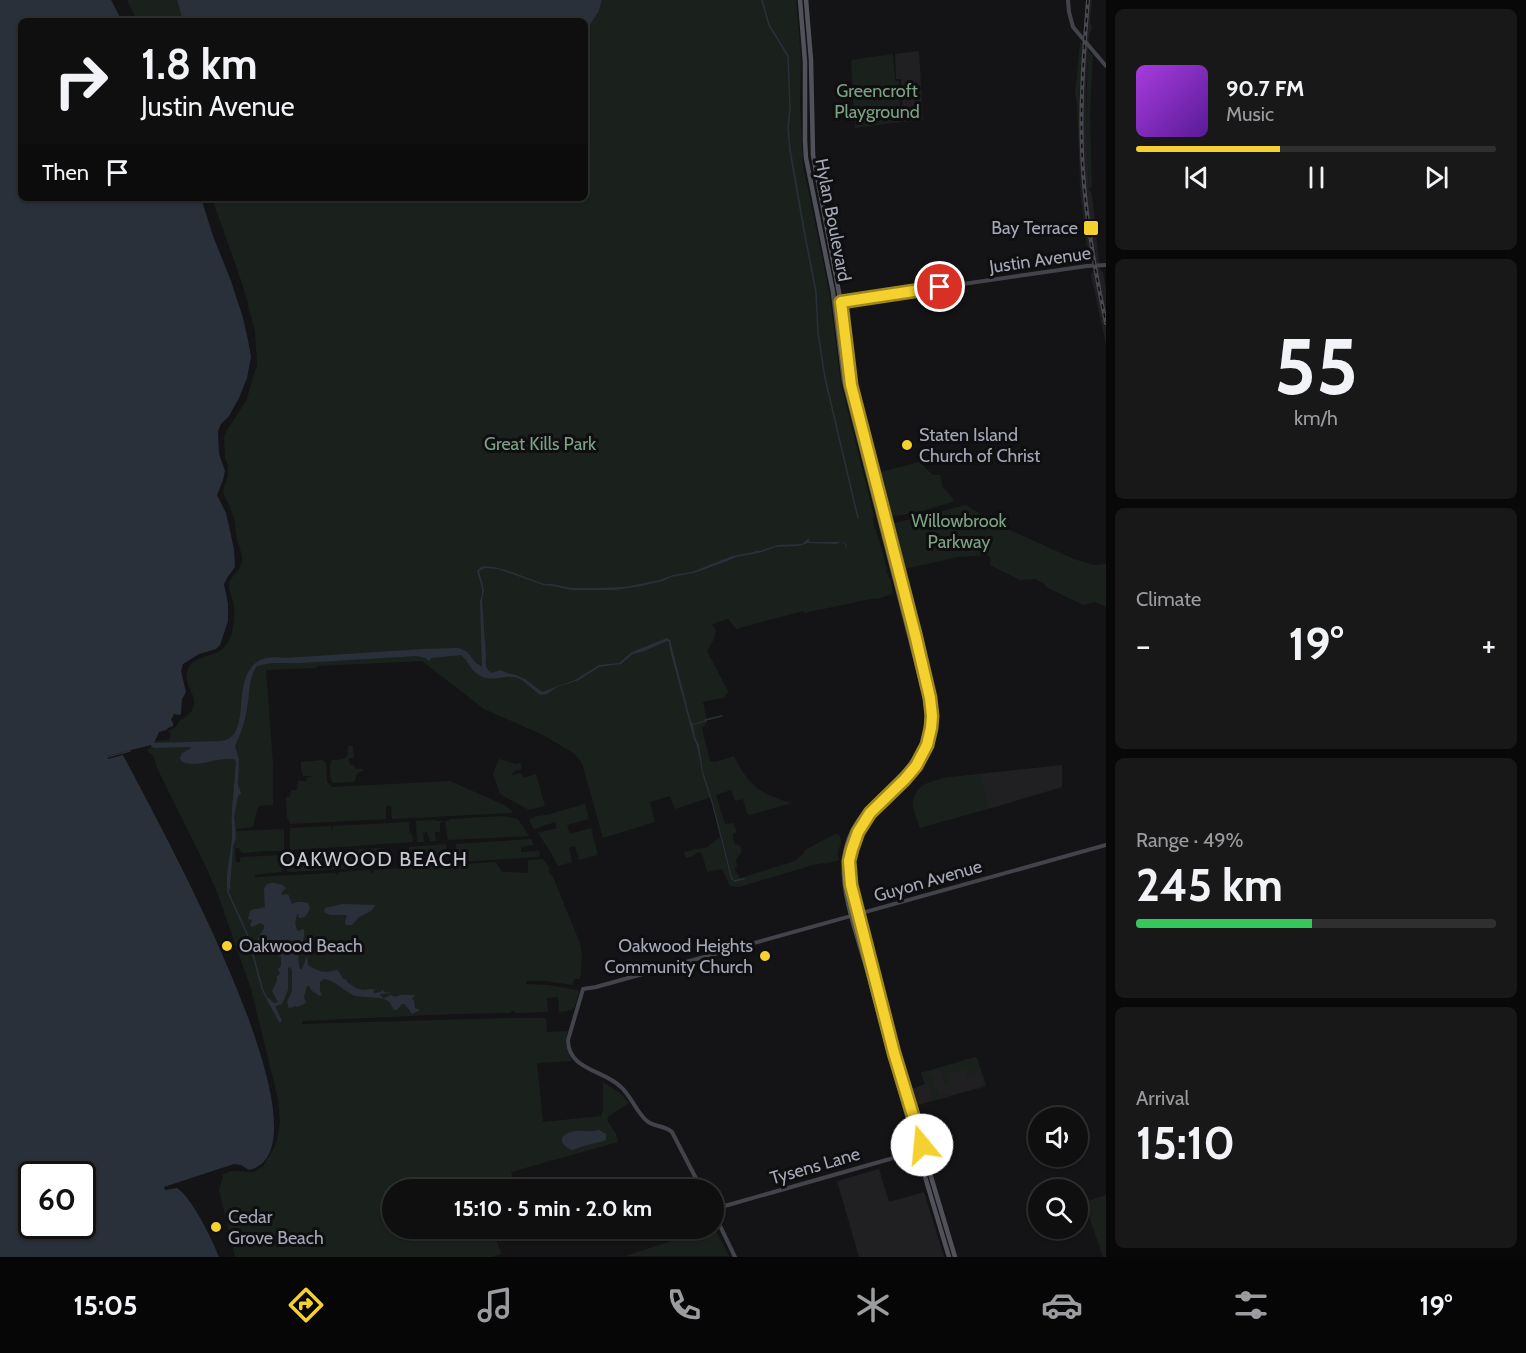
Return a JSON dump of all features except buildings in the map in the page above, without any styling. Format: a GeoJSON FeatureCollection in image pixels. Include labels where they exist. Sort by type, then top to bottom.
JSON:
{"type":"FeatureCollection","features":[{"type":"Feature","properties":{"kind":"main road","name":"Hylan Boulevard"},"geometry":{"type":"LineString","coordinates":[[800,0],[805,57],[806,158],[838,303],[844,381],[927,711],[923,741],[912,762],[862,815],[853,830],[844,857],[844,875],[852,916],[889,1053],[949,1257]]}},
{"type":"Feature","properties":{"kind":"main road","name":"Hylan Boulevard"},"geometry":{"type":"LineString","coordinates":[[806,0],[811,67],[813,155],[852,389],[915,634],[932,710],[930,734],[920,761],[867,817],[855,838],[850,855],[849,873],[894,1053],[955,1257]]}},
{"type":"Feature","properties":{"kind":"street"},"geometry":{"type":"LineString","coordinates":[[1068,0],[1073,27],[1106,66]]}},
{"type":"Feature","properties":{"kind":"street","name":"Justin Avenue"},"geometry":{"type":"LineString","coordinates":[[838,303],[1106,265]]}},
{"type":"Feature","properties":{"kind":"street","name":"Guyon Avenue"},"geometry":{"type":"LineString","coordinates":[[696,1179],[672,1132],[645,1120],[619,1085],[582,1065],[571,1055],[568,1040],[583,989],[1106,845]]}},
{"type":"Feature","properties":{"kind":"street","name":"Tysens Lane"},"geometry":{"type":"LineString","coordinates":[[724,1208],[923,1150]]}},
{"type":"Feature","properties":{"kind":"street"},"geometry":{"type":"LineString","coordinates":[[724,1233],[735,1257]]}},
{"type":"Feature","properties":{"kind":"shaded area"},"geometry":{"type":"Polygon","coordinates":[[[0,0],[111,0],[120,18],[18,18],[18,201],[202,201],[231,281],[248,340],[251,357],[247,378],[239,398],[218,431],[219,454],[225,471],[217,495],[226,513],[234,549],[235,567],[224,584],[228,604],[228,621],[220,645],[216,649],[199,654],[183,664],[181,671],[186,692],[182,699],[181,714],[174,714],[171,720],[173,726],[159,732],[154,743],[221,741],[231,737],[239,722],[246,677],[255,663],[263,659],[459,648],[467,652],[482,667],[480,601],[482,588],[477,571],[481,567],[496,568],[545,584],[571,588],[625,587],[692,572],[732,556],[778,545],[802,544],[808,539],[810,540],[808,542],[841,542],[775,547],[759,553],[736,557],[694,573],[615,590],[571,590],[543,585],[498,569],[485,568],[479,571],[484,590],[482,601],[487,668],[492,673],[500,670],[516,675],[542,692],[575,680],[599,665],[619,663],[632,652],[667,638],[670,640],[691,722],[693,724],[707,720],[693,725],[732,877],[734,880],[746,879],[735,882],[731,879],[667,641],[633,654],[621,664],[599,667],[579,680],[541,695],[518,678],[492,679],[482,676],[474,671],[461,655],[431,658],[429,661],[416,656],[271,663],[257,666],[251,681],[244,723],[235,746],[239,760],[238,785],[241,793],[238,796],[234,816],[236,838],[233,846],[230,889],[227,886],[227,879],[232,836],[236,762],[234,759],[189,764],[182,762],[180,758],[182,753],[191,747],[155,748],[151,745],[107,756],[108,759],[123,755],[198,902],[230,973],[257,1042],[272,1103],[271,1148],[249,1170],[234,1164],[164,1187],[165,1190],[177,1188],[183,1193],[207,1230],[219,1257],[0,1257],[0,0]]]}},
{"type":"Feature","properties":{"kind":"shaded area"},"geometry":{"type":"Polygon","coordinates":[[[177,0],[602,0],[599,11],[588,28],[588,18],[182,18],[177,0]]]}},
{"type":"Feature","properties":{"kind":"shaded area"},"geometry":{"type":"Polygon","coordinates":[[[1086,0],[1092,0],[1090,22],[1092,27],[1089,36],[1086,83],[1089,189],[1092,195],[1100,270],[1103,272],[1106,291],[1106,345],[1091,275],[1094,270],[1092,259],[1089,257],[1081,199],[1083,190],[1079,159],[1079,98],[1086,0]]]}},
{"type":"Feature","properties":{"kind":"shaded area"},"geometry":{"type":"Polygon","coordinates":[[[919,51],[923,120],[903,122],[901,79],[896,79],[895,54],[919,51]]]}},
{"type":"Feature","properties":{"kind":"shaded area"},"geometry":{"type":"Polygon","coordinates":[[[1062,765],[1062,787],[948,820],[942,778],[1062,765]]]}},
{"type":"Feature","properties":{"kind":"shaded area"},"geometry":{"type":"Polygon","coordinates":[[[271,883],[286,888],[281,893],[282,895],[288,894],[292,904],[308,903],[310,909],[305,917],[299,918],[298,913],[296,920],[298,931],[304,929],[303,943],[298,956],[300,969],[307,956],[308,965],[311,967],[324,972],[338,971],[343,979],[357,988],[376,990],[373,990],[374,993],[382,990],[391,993],[380,994],[383,999],[357,996],[324,979],[320,982],[322,995],[320,996],[307,986],[304,997],[306,1002],[289,1008],[287,1002],[292,991],[290,967],[288,968],[288,990],[282,1004],[276,1006],[282,1021],[279,1022],[266,998],[274,1003],[278,1002],[272,991],[277,976],[280,974],[278,969],[281,966],[281,957],[270,948],[259,949],[260,945],[256,942],[264,925],[260,923],[252,927],[250,925],[252,920],[248,919],[250,911],[264,907],[265,909],[264,888],[271,883]]]}},
{"type":"Feature","properties":{"kind":"shaded area"},"geometry":{"type":"Polygon","coordinates":[[[343,904],[375,906],[352,925],[346,925],[347,915],[330,915],[324,912],[325,908],[343,904]]]}},
{"type":"Feature","properties":{"kind":"shaded area"},"geometry":{"type":"Polygon","coordinates":[[[391,995],[395,997],[415,995],[412,999],[415,1008],[420,1010],[412,1014],[405,1004],[402,1004],[394,1010],[389,1002],[383,999],[391,995]]]}},
{"type":"Feature","properties":{"kind":"shaded area"},"geometry":{"type":"Polygon","coordinates":[[[975,1057],[986,1086],[914,1106],[909,1090],[925,1084],[921,1073],[975,1057]]]}},
{"type":"Feature","properties":{"kind":"shaded area"},"geometry":{"type":"Polygon","coordinates":[[[599,1130],[606,1134],[604,1141],[572,1150],[562,1142],[562,1137],[568,1133],[599,1130]]]}},
{"type":"Feature","properties":{"kind":"shaded area"},"geometry":{"type":"Polygon","coordinates":[[[879,1169],[889,1202],[924,1192],[944,1257],[859,1257],[837,1181],[879,1169]]]}},
{"type":"Feature","properties":{"kind":"green space"},"geometry":{"type":"Polygon","coordinates":[[[127,0],[177,0],[182,18],[136,18],[127,0]]]}},
{"type":"Feature","properties":{"kind":"green space","name":"Great Kills Park"},"geometry":{"type":"Polygon","coordinates":[[[602,0],[796,0],[801,59],[800,105],[803,165],[829,291],[841,384],[874,516],[874,525],[893,594],[804,613],[803,611],[736,629],[728,619],[712,624],[716,630],[707,651],[729,693],[725,694],[726,697],[703,702],[707,722],[702,729],[710,761],[715,762],[734,756],[745,775],[755,786],[767,794],[792,803],[750,815],[747,814],[743,799],[735,801],[731,790],[716,795],[725,824],[733,823],[737,832],[733,834],[734,843],[740,846],[742,851],[736,860],[735,870],[740,878],[795,861],[805,850],[835,834],[839,834],[841,841],[839,860],[739,887],[730,886],[722,869],[707,872],[702,853],[698,852],[686,858],[684,852],[706,848],[720,837],[731,879],[735,882],[745,879],[732,878],[711,797],[675,809],[670,796],[650,802],[655,822],[603,838],[582,763],[575,754],[543,735],[484,709],[422,661],[266,670],[273,763],[273,805],[258,806],[253,827],[237,829],[237,831],[282,829],[284,830],[284,850],[244,853],[239,848],[235,848],[236,862],[240,862],[240,858],[243,857],[281,855],[281,872],[255,875],[255,877],[335,873],[338,875],[339,872],[370,870],[373,873],[374,870],[496,862],[502,872],[528,873],[528,860],[543,859],[550,869],[548,871],[553,877],[580,943],[582,957],[580,979],[574,979],[573,985],[546,981],[527,981],[526,984],[578,990],[575,1004],[569,1010],[559,1012],[558,997],[547,998],[548,1012],[516,1013],[512,1010],[511,1013],[303,1021],[302,1024],[546,1018],[547,1032],[568,1031],[566,1039],[572,1061],[537,1063],[543,1122],[601,1116],[603,1082],[620,1093],[629,1103],[609,1116],[607,1120],[618,1142],[511,1172],[513,1179],[382,1179],[382,1239],[496,1239],[501,1254],[492,1257],[235,1257],[219,1190],[222,1175],[231,1171],[254,1172],[263,1166],[277,1140],[280,1122],[278,1099],[251,989],[217,892],[157,768],[153,755],[148,752],[155,741],[169,740],[171,733],[168,732],[176,727],[193,708],[194,700],[187,678],[191,664],[219,652],[230,638],[234,624],[234,604],[229,584],[242,561],[234,519],[223,491],[228,475],[224,437],[246,401],[257,365],[255,331],[244,289],[213,201],[588,201],[588,28],[599,11],[602,0]]]}},
{"type":"Feature","properties":{"kind":"green space"},"geometry":{"type":"Polygon","coordinates":[[[1082,42],[1084,44],[1079,99],[1079,158],[1075,94],[1080,43],[1082,42]]]}},
{"type":"Feature","properties":{"kind":"green space"},"geometry":{"type":"Polygon","coordinates":[[[1088,51],[1093,56],[1090,113],[1092,187],[1089,188],[1086,122],[1088,51]]]}},
{"type":"Feature","properties":{"kind":"green space","name":"Greencroft Playground"},"geometry":{"type":"Polygon","coordinates":[[[893,54],[895,81],[899,81],[901,122],[855,128],[851,60],[893,54]]]}},
{"type":"Feature","properties":{"kind":"green space"},"geometry":{"type":"Polygon","coordinates":[[[1079,160],[1083,189],[1081,200],[1080,191],[1079,160]]]}},
{"type":"Feature","properties":{"kind":"green space"},"geometry":{"type":"Polygon","coordinates":[[[1081,202],[1089,256],[1092,259],[1088,260],[1081,202]]]}},
{"type":"Feature","properties":{"kind":"green space","name":"Willowbrook Parkway"},"geometry":{"type":"Polygon","coordinates":[[[919,462],[933,475],[940,475],[943,487],[954,500],[909,514],[888,515],[877,473],[919,462]]]}},
{"type":"Feature","properties":{"kind":"green space","name":"Willowbrook Parkway"},"geometry":{"type":"Polygon","coordinates":[[[966,505],[984,516],[987,515],[992,522],[1074,559],[1094,565],[1106,564],[1106,607],[1095,602],[1083,605],[1035,579],[1020,580],[990,565],[991,558],[987,555],[958,557],[902,568],[891,524],[966,505]]]}},
{"type":"Feature","properties":{"kind":"green space"},"geometry":{"type":"Polygon","coordinates":[[[348,746],[353,746],[354,758],[349,758],[350,765],[354,765],[355,769],[363,769],[363,771],[358,773],[353,782],[333,783],[330,772],[332,760],[345,758],[348,754],[348,746]]]}},
{"type":"Feature","properties":{"kind":"green space"},"geometry":{"type":"Polygon","coordinates":[[[499,759],[520,763],[522,769],[513,772],[512,775],[521,773],[523,778],[536,774],[545,806],[529,810],[500,794],[493,774],[499,759]]]}},
{"type":"Feature","properties":{"kind":"green space"},"geometry":{"type":"Polygon","coordinates":[[[322,760],[326,763],[327,782],[332,787],[450,781],[513,811],[511,813],[392,819],[391,806],[386,806],[386,819],[290,824],[287,817],[286,797],[290,797],[291,790],[297,790],[298,781],[307,781],[304,778],[311,777],[303,776],[301,762],[322,760]]]}},
{"type":"Feature","properties":{"kind":"green space"},"geometry":{"type":"Polygon","coordinates":[[[981,776],[990,808],[920,828],[913,800],[916,792],[922,786],[952,777],[981,776]]]}},
{"type":"Feature","properties":{"kind":"green space"},"geometry":{"type":"Polygon","coordinates":[[[585,804],[589,819],[567,825],[570,834],[591,828],[598,855],[579,860],[575,846],[569,847],[572,862],[558,866],[538,833],[557,828],[555,822],[535,829],[529,820],[585,804]]]}},
{"type":"Feature","properties":{"kind":"green space"},"geometry":{"type":"Polygon","coordinates":[[[503,816],[518,819],[529,836],[448,840],[445,821],[503,816]]]}},
{"type":"Feature","properties":{"kind":"green space"},"geometry":{"type":"Polygon","coordinates":[[[416,821],[443,821],[440,823],[440,832],[435,832],[436,841],[430,841],[427,832],[423,833],[424,842],[417,842],[416,821]]]}},
{"type":"Feature","properties":{"kind":"green space"},"geometry":{"type":"Polygon","coordinates":[[[409,822],[413,842],[325,848],[319,846],[319,848],[290,850],[291,828],[331,826],[333,831],[333,826],[409,822]]]}},
{"type":"Feature","properties":{"kind":"green space"},"geometry":{"type":"Polygon","coordinates":[[[531,839],[534,845],[521,847],[521,852],[539,851],[539,857],[457,862],[456,844],[531,839]]]}},
{"type":"Feature","properties":{"kind":"green space"},"geometry":{"type":"Polygon","coordinates":[[[446,844],[446,853],[439,854],[440,862],[425,863],[425,855],[410,856],[409,847],[446,844]]]}},
{"type":"Feature","properties":{"kind":"green space"},"geometry":{"type":"Polygon","coordinates":[[[386,849],[387,857],[383,858],[384,866],[369,866],[368,858],[358,859],[358,868],[287,871],[289,854],[304,853],[305,862],[312,861],[312,852],[386,849]]]}},
{"type":"Feature","properties":{"kind":"green space"},"geometry":{"type":"Polygon","coordinates":[[[975,1057],[986,1086],[977,1089],[977,1086],[983,1084],[979,1072],[967,1077],[965,1069],[949,1074],[950,1084],[945,1085],[941,1070],[929,1073],[930,1078],[933,1077],[938,1096],[948,1094],[949,1097],[933,1101],[928,1084],[925,1084],[921,1073],[975,1057]]]}},
{"type":"Feature","properties":{"kind":"green space"},"geometry":{"type":"Polygon","coordinates":[[[1106,1195],[1106,1257],[1103,1257],[1088,1214],[1088,1201],[1106,1195]]]}},
{"type":"Feature","properties":{"kind":"green space"},"geometry":{"type":"Polygon","coordinates":[[[678,1239],[720,1239],[729,1256],[625,1256],[678,1239]]]}},
{"type":"Feature","properties":{"kind":"waterway"},"geometry":{"type":"LineString","coordinates":[[762,0],[769,25],[788,56],[790,150],[816,292],[818,333],[825,378],[858,518]]}},
{"type":"Feature","properties":{"kind":"waterway"},"geometry":{"type":"LineString","coordinates":[[705,720],[722,716]]}},
{"type":"Feature","properties":{"kind":"waterway"},"geometry":{"type":"LineString","coordinates":[[107,757],[130,751]]}},
{"type":"Feature","properties":{"kind":"waterway"},"geometry":{"type":"LineString","coordinates":[[228,886],[228,892],[248,936],[266,997]]}},
{"type":"Feature","properties":{"kind":"railway"},"geometry":{"type":"LineString","coordinates":[[1088,0],[1082,94],[1083,173],[1090,238],[1106,323]]}},
{"type":"Feature","properties":{"kind":"place","name":"Bay Terrace"},"geometry":{"type":"Point","coordinates":[1091,228]}},
{"type":"Feature","properties":{"kind":"place","name":"Staten Island Church of Christ"},"geometry":{"type":"Point","coordinates":[907,445]}},
{"type":"Feature","properties":{"kind":"place","name":"Oakwood Beach"},"geometry":{"type":"Point","coordinates":[227,946]}},
{"type":"Feature","properties":{"kind":"place","name":"Oakwood Heights Community Church"},"geometry":{"type":"Point","coordinates":[765,956]}},
{"type":"Feature","properties":{"kind":"place","name":"Cedar Grove Beach"},"geometry":{"type":"Point","coordinates":[216,1227]}},
{"type":"Feature","properties":{"kind":"district","name":"OAKWOOD BEACH"},"geometry":{"type":"Point","coordinates":[374,859]}},
{"type":"Feature","properties":{"kind":"route"},"geometry":{"type":"LineString","coordinates":[[922,1145],[896,1059],[851,885],[849,867],[853,843],[867,817],[909,775],[922,756],[932,725],[932,710],[915,634],[849,377],[841,302],[940,287]]}}]}
